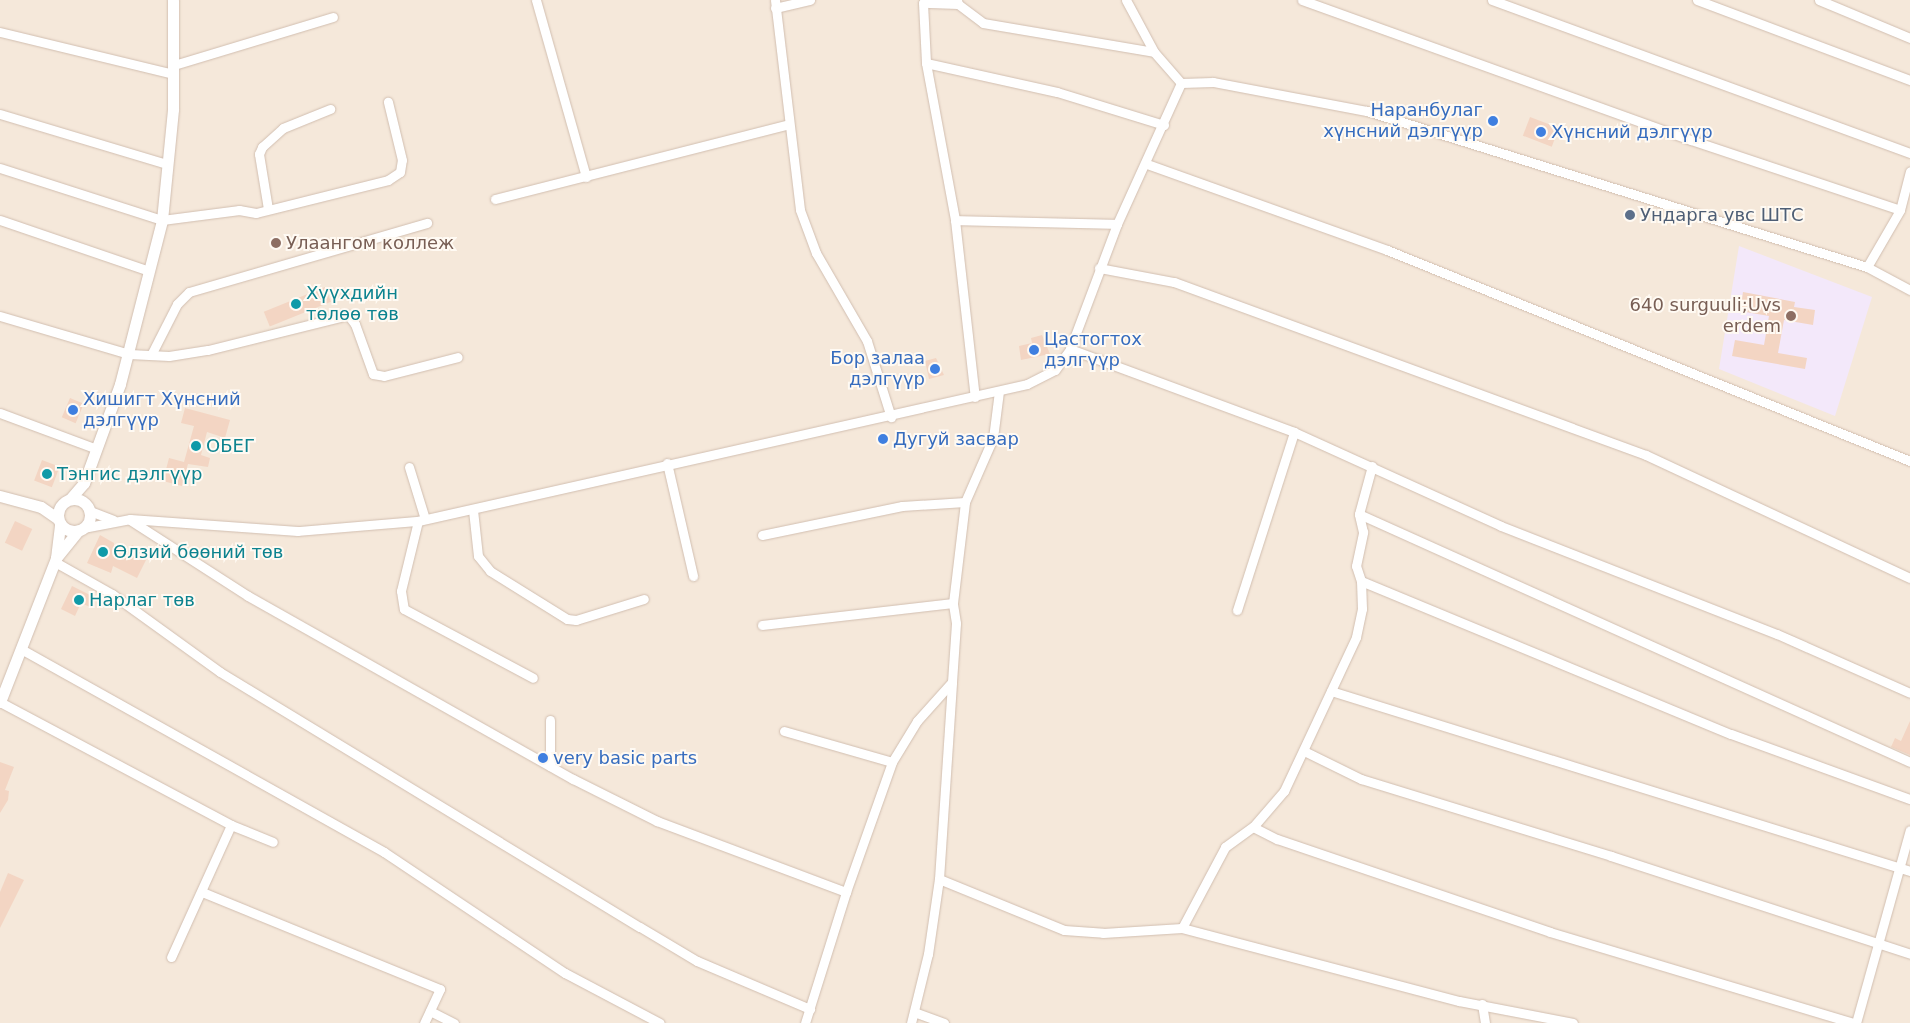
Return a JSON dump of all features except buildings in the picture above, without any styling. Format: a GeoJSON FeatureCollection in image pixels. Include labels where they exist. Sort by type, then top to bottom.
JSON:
{"type":"FeatureCollection","features":[{"type":"Feature","properties":{"kind":"street"},"geometry":{"type":"LineString","coordinates":[[173,0],[174,70],[168,164],[162,220],[129,354],[84,483],[66,501],[59,521],[56,560],[0,702],[231,826],[273,842]]}},
{"type":"Feature","properties":{"kind":"street"},"geometry":{"type":"LineString","coordinates":[[536,0],[586,177]]}},
{"type":"Feature","properties":{"kind":"street"},"geometry":{"type":"LineString","coordinates":[[810,0],[775,4],[800,210],[816,253],[867,341],[891,417]]}},
{"type":"Feature","properties":{"kind":"street"},"geometry":{"type":"LineString","coordinates":[[1126,0],[1154,52],[1182,83],[1213,82],[1366,111],[1867,267],[1910,290]]}},
{"type":"Feature","properties":{"kind":"street"},"geometry":{"type":"LineString","coordinates":[[1302,0],[1691,140],[1900,210]]}},
{"type":"Feature","properties":{"kind":"street"},"geometry":{"type":"LineString","coordinates":[[1492,0],[1910,153]]}},
{"type":"Feature","properties":{"kind":"street"},"geometry":{"type":"LineString","coordinates":[[1697,0],[1910,80]]}},
{"type":"Feature","properties":{"kind":"street"},"geometry":{"type":"LineString","coordinates":[[1819,0],[1910,38]]}},
{"type":"Feature","properties":{"kind":"street"},"geometry":{"type":"LineString","coordinates":[[975,397],[955,220],[926,63],[923,3],[958,2],[983,23],[1154,52]]}},
{"type":"Feature","properties":{"kind":"street"},"geometry":{"type":"LineString","coordinates":[[0,32],[174,70],[333,17]]}},
{"type":"Feature","properties":{"kind":"street"},"geometry":{"type":"LineString","coordinates":[[926,63],[1038,87],[1164,125]]}},
{"type":"Feature","properties":{"kind":"street"},"geometry":{"type":"LineString","coordinates":[[0,496],[41,507],[68,530],[81,530],[113,520],[130,519],[298,530],[421,520],[472,510],[667,463],[891,417],[1000,391],[1043,377],[1055,370],[1070,349],[1116,224],[1147,164],[1182,83]]}},
{"type":"Feature","properties":{"kind":"street"},"geometry":{"type":"LineString","coordinates":[[0,168],[162,220],[268,209],[388,180],[400,172],[402,160],[388,102]]}},
{"type":"Feature","properties":{"kind":"street"},"geometry":{"type":"LineString","coordinates":[[268,209],[259,154],[262,146],[282,128],[330,109]]}},
{"type":"Feature","properties":{"kind":"street"},"geometry":{"type":"LineString","coordinates":[[0,114],[168,164]]}},
{"type":"Feature","properties":{"kind":"street"},"geometry":{"type":"LineString","coordinates":[[495,199],[789,124]]}},
{"type":"Feature","properties":{"kind":"street"},"geometry":{"type":"LineString","coordinates":[[1147,164],[1387,250],[1910,461]]}},
{"type":"Feature","properties":{"kind":"street"},"geometry":{"type":"LineString","coordinates":[[1867,267],[1900,210],[1910,171]]}},
{"type":"Feature","properties":{"kind":"street"},"geometry":{"type":"LineString","coordinates":[[0,220],[149,271]]}},
{"type":"Feature","properties":{"kind":"street"},"geometry":{"type":"LineString","coordinates":[[955,220],[1116,224]]}},
{"type":"Feature","properties":{"kind":"street"},"geometry":{"type":"LineString","coordinates":[[151,355],[177,304],[189,292],[427,223]]}},
{"type":"Feature","properties":{"kind":"street"},"geometry":{"type":"LineString","coordinates":[[1099,268],[1174,282],[1646,454],[1910,578]]}},
{"type":"Feature","properties":{"kind":"street"},"geometry":{"type":"LineString","coordinates":[[0,316],[129,354],[151,355],[208,350],[348,315],[355,324],[373,374],[384,376],[458,357]]}},
{"type":"Feature","properties":{"kind":"street"},"geometry":{"type":"LineString","coordinates":[[1070,349],[1294,432],[1501,526],[1777,634],[1910,693]]}},
{"type":"Feature","properties":{"kind":"street"},"geometry":{"type":"LineString","coordinates":[[910,1023],[928,954],[939,879],[956,623],[953,603],[965,502],[993,438],[1000,391]]}},
{"type":"Feature","properties":{"kind":"street"},"geometry":{"type":"LineString","coordinates":[[0,413],[97,449]]}},
{"type":"Feature","properties":{"kind":"street"},"geometry":{"type":"LineString","coordinates":[[1237,610],[1294,432]]}},
{"type":"Feature","properties":{"kind":"street"},"geometry":{"type":"LineString","coordinates":[[667,463],[693,576]]}},
{"type":"Feature","properties":{"kind":"street"},"geometry":{"type":"LineString","coordinates":[[1182,928],[1225,847],[1253,827],[1284,791],[1356,637],[1362,609],[1362,582],[1356,566],[1363,532],[1359,514],[1372,466]]}},
{"type":"Feature","properties":{"kind":"street"},"geometry":{"type":"LineString","coordinates":[[410,467],[421,520],[402,591],[404,609],[534,678]]}},
{"type":"Feature","properties":{"kind":"street"},"geometry":{"type":"LineString","coordinates":[[56,560],[81,530],[89,508],[84,483]]}},
{"type":"Feature","properties":{"kind":"street"},"geometry":{"type":"LineString","coordinates":[[41,507],[80,499],[89,508],[113,520]]}},
{"type":"Feature","properties":{"kind":"street"},"geometry":{"type":"LineString","coordinates":[[762,535],[902,506],[965,502]]}},
{"type":"Feature","properties":{"kind":"street"},"geometry":{"type":"LineString","coordinates":[[472,510],[478,556],[490,571],[567,619],[576,620],[644,599]]}},
{"type":"Feature","properties":{"kind":"street"},"geometry":{"type":"LineString","coordinates":[[1359,514],[1910,762]]}},
{"type":"Feature","properties":{"kind":"street"},"geometry":{"type":"LineString","coordinates":[[130,519],[248,596],[550,766],[658,821],[846,892]]}},
{"type":"Feature","properties":{"kind":"street"},"geometry":{"type":"LineString","coordinates":[[56,560],[112,594],[220,672],[697,961],[810,1009]]}},
{"type":"Feature","properties":{"kind":"street"},"geometry":{"type":"LineString","coordinates":[[1362,582],[1667,709],[1910,799]]}},
{"type":"Feature","properties":{"kind":"street"},"geometry":{"type":"LineString","coordinates":[[762,625],[953,603]]}},
{"type":"Feature","properties":{"kind":"street"},"geometry":{"type":"LineString","coordinates":[[21,649],[384,852],[565,973],[660,1023]]}},
{"type":"Feature","properties":{"kind":"street"},"geometry":{"type":"LineString","coordinates":[[805,1023],[846,892],[892,762],[917,721],[952,682]]}},
{"type":"Feature","properties":{"kind":"street"},"geometry":{"type":"LineString","coordinates":[[1331,691],[1910,871]]}},
{"type":"Feature","properties":{"kind":"street"},"geometry":{"type":"LineString","coordinates":[[550,720],[550,766]]}},
{"type":"Feature","properties":{"kind":"street"},"geometry":{"type":"LineString","coordinates":[[784,731],[892,762]]}},
{"type":"Feature","properties":{"kind":"street"},"geometry":{"type":"LineString","coordinates":[[1304,751],[1361,779],[1910,954]]}},
{"type":"Feature","properties":{"kind":"street"},"geometry":{"type":"LineString","coordinates":[[171,957],[231,826]]}},
{"type":"Feature","properties":{"kind":"street"},"geometry":{"type":"LineString","coordinates":[[1253,827],[1277,839],[1550,932],[1854,1023],[1897,867],[1910,830]]}},
{"type":"Feature","properties":{"kind":"street"},"geometry":{"type":"LineString","coordinates":[[939,879],[1064,930],[1103,933],[1182,928],[1482,1004],[1573,1023]]}},
{"type":"Feature","properties":{"kind":"street"},"geometry":{"type":"LineString","coordinates":[[202,892],[440,989],[424,1023]]}},
{"type":"Feature","properties":{"kind":"street"},"geometry":{"type":"LineString","coordinates":[[1482,1004],[1485,1023]]}},
{"type":"Feature","properties":{"kind":"street"},"geometry":{"type":"LineString","coordinates":[[430,1011],[454,1023]]}},
{"type":"Feature","properties":{"kind":"street"},"geometry":{"type":"LineString","coordinates":[[914,1012],[944,1023]]}},
{"type":"Feature","properties":{"kind":"shaded area"},"geometry":{"type":"Polygon","coordinates":[[[0,0],[1910,0],[1910,1023],[0,1023],[0,0]]]}},
{"type":"Feature","properties":{"kind":"shaded area"},"geometry":{"type":"Polygon","coordinates":[[[1739,246],[1872,297],[1835,416],[1719,369],[1739,246]]]}},
{"type":"Feature","properties":{"kind":"place","name":"Наранбулаг хүнсний дэлгүүр"},"geometry":{"type":"Point","coordinates":[1493,121]}},
{"type":"Feature","properties":{"kind":"place","name":"Хүнсний дэлгүүр"},"geometry":{"type":"Point","coordinates":[1541,132]}},
{"type":"Feature","properties":{"kind":"place","name":"Ундарга увс ШТС"},"geometry":{"type":"Point","coordinates":[1630,215]}},
{"type":"Feature","properties":{"kind":"place","name":"Улаангом коллеж"},"geometry":{"type":"Point","coordinates":[276,243]}},
{"type":"Feature","properties":{"kind":"place","name":"Хүүхдийн төлөө төв"},"geometry":{"type":"Point","coordinates":[296,304]}},
{"type":"Feature","properties":{"kind":"place","name":"640 surguuli;Uvs erdem"},"geometry":{"type":"Point","coordinates":[1791,316]}},
{"type":"Feature","properties":{"kind":"place","name":"Цастогтох дэлгүүр"},"geometry":{"type":"Point","coordinates":[1034,350]}},
{"type":"Feature","properties":{"kind":"place","name":"Бор залаа дэлгүүр"},"geometry":{"type":"Point","coordinates":[935,369]}},
{"type":"Feature","properties":{"kind":"place","name":"Хишигт Хүнсний дэлгүүр"},"geometry":{"type":"Point","coordinates":[73,410]}},
{"type":"Feature","properties":{"kind":"place","name":"Дугуй засвар"},"geometry":{"type":"Point","coordinates":[883,439]}},
{"type":"Feature","properties":{"kind":"place","name":"ОБЕГ"},"geometry":{"type":"Point","coordinates":[196,446]}},
{"type":"Feature","properties":{"kind":"place","name":"Тэнгис дэлгүүр"},"geometry":{"type":"Point","coordinates":[47,474]}},
{"type":"Feature","properties":{"kind":"place","name":"Өлзий бөөний төв"},"geometry":{"type":"Point","coordinates":[103,552]}},
{"type":"Feature","properties":{"kind":"place","name":"Нарлаг төв"},"geometry":{"type":"Point","coordinates":[79,600]}},
{"type":"Feature","properties":{"kind":"place","name":"very basic parts"},"geometry":{"type":"Point","coordinates":[543,758]}}]}
